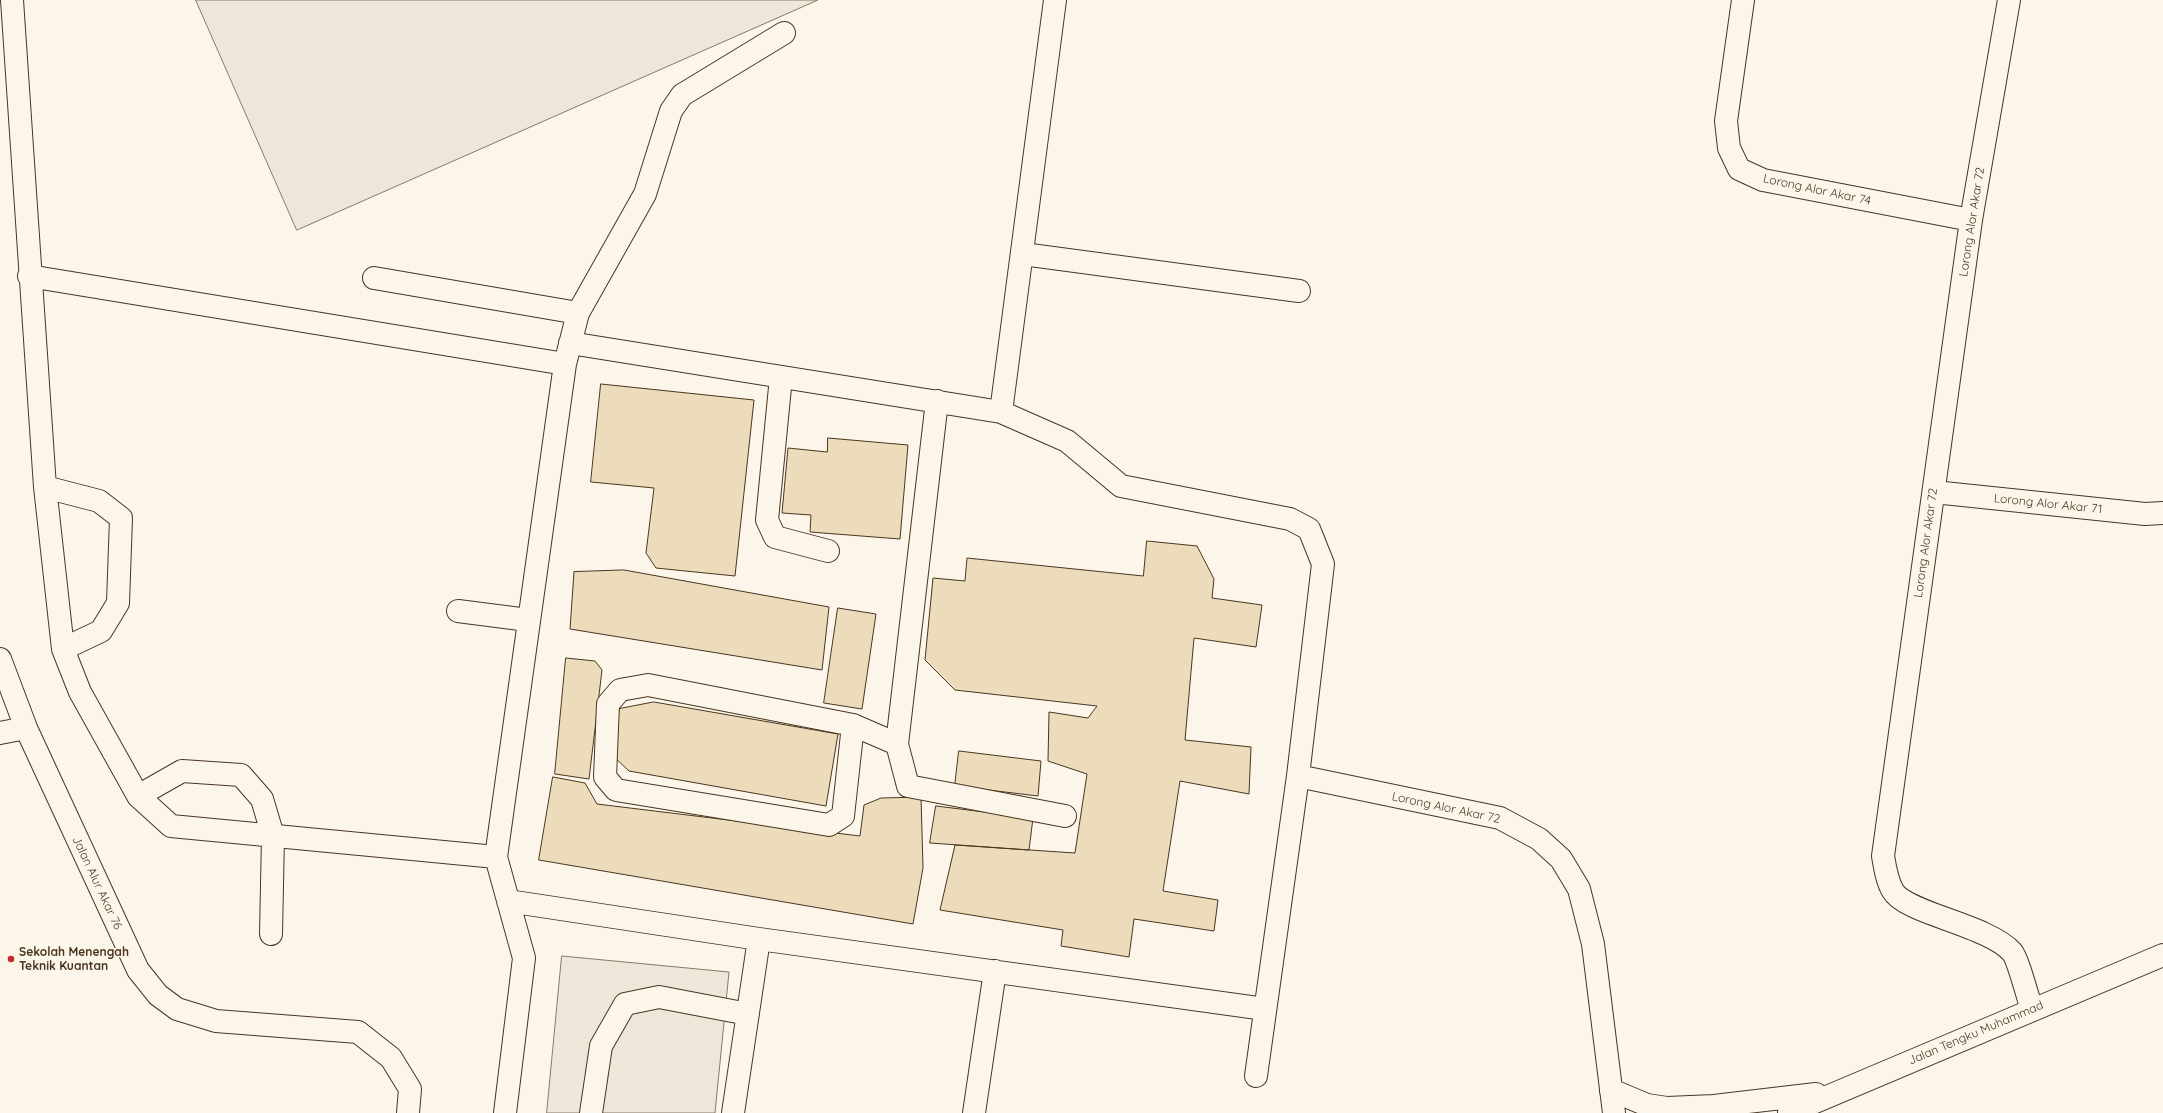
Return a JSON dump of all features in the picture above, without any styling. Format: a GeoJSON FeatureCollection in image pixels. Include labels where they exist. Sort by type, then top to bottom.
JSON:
{"type":"FeatureCollection","features":[{"type":"Feature","properties":{"kind":"street"},"geometry":{"type":"LineString","coordinates":[[12,0],[29,276],[45,487],[63,649],[80,692],[138,796],[171,826],[496,856]]}},
{"type":"Feature","properties":{"kind":"street"},"geometry":{"type":"LineString","coordinates":[[1002,412],[1055,0]]}},
{"type":"Feature","properties":{"kind":"street","name":"Lorong Alor Akar 74"},"geometry":{"type":"LineString","coordinates":[[1743,0],[1726,121],[1730,148],[1739,169],[1763,180],[1971,220]]}},
{"type":"Feature","properties":{"kind":"street","name":"Lorong Alor Akar 72"},"geometry":{"type":"LineString","coordinates":[[2009,0],[1971,220],[1883,856],[1886,875],[1893,893],[1911,904],[1993,938],[2012,953],[2032,1010]]}},
{"type":"Feature","properties":{"kind":"street"},"geometry":{"type":"LineString","coordinates":[[505,1113],[524,958],[496,856],[528,620],[565,364],[570,343],[578,313],[645,194],[671,111],[682,96],[784,33]]}},
{"type":"Feature","properties":{"kind":"street"},"geometry":{"type":"LineString","coordinates":[[1023,254],[1299,291]]}},
{"type":"Feature","properties":{"kind":"street"},"geometry":{"type":"LineString","coordinates":[[29,276],[565,364]]}},
{"type":"Feature","properties":{"kind":"street"},"geometry":{"type":"LineString","coordinates":[[374,278],[578,313]]}},
{"type":"Feature","properties":{"kind":"street"},"geometry":{"type":"LineString","coordinates":[[570,343],[1002,412],[1067,441],[1121,486],[1290,519],[1309,529],[1323,564],[1298,776],[1256,1076]]}},
{"type":"Feature","properties":{"kind":"street"},"geometry":{"type":"LineString","coordinates":[[781,377],[768,520],[775,537],[828,551]]}},
{"type":"Feature","properties":{"kind":"street"},"geometry":{"type":"LineString","coordinates":[[937,401],[897,744],[908,786],[1065,816]]}},
{"type":"Feature","properties":{"kind":"street"},"geometry":{"type":"LineString","coordinates":[[45,487],[99,500],[121,518],[118,603],[101,631],[63,649]]}},
{"type":"Feature","properties":{"kind":"street","name":"Lorong Alor Akar 71"},"geometry":{"type":"LineString","coordinates":[[1934,492],[2145,514],[2163,513]]}},
{"type":"Feature","properties":{"kind":"street"},"geometry":{"type":"LineString","coordinates":[[458,611],[528,620]]}},
{"type":"Feature","properties":{"kind":"street","name":"Jalan Alur Akar 76"},"geometry":{"type":"LineString","coordinates":[[0,659],[26,728],[138,970],[158,994],[177,1009],[216,1021],[358,1032],[392,1058],[410,1089],[408,1113]]}},
{"type":"Feature","properties":{"kind":"street"},"geometry":{"type":"LineString","coordinates":[[853,725],[843,816],[829,825],[616,790],[605,777],[608,704],[620,690],[648,685],[853,725],[897,744]]}},
{"type":"Feature","properties":{"kind":"street"},"geometry":{"type":"LineString","coordinates":[[0,733],[26,728]]}},
{"type":"Feature","properties":{"kind":"street"},"geometry":{"type":"LineString","coordinates":[[138,796],[182,771],[241,775],[262,799],[273,836],[271,934]]}},
{"type":"Feature","properties":{"kind":"street","name":"Lorong Alor Akar 72"},"geometry":{"type":"LineString","coordinates":[[1298,776],[1500,818],[1540,839],[1561,859],[1579,888],[1593,944],[1614,1113]]}},
{"type":"Feature","properties":{"kind":"street"},"geometry":{"type":"LineString","coordinates":[[508,901],[759,939],[1265,1009]]}},
{"type":"Feature","properties":{"kind":"street"},"geometry":{"type":"LineString","coordinates":[[733,1113],[759,939]]}},
{"type":"Feature","properties":{"kind":"street","name":"Jalan Tengku Muhammad"},"geometry":{"type":"LineString","coordinates":[[1789,1113],[2163,955]]}},
{"type":"Feature","properties":{"kind":"street"},"geometry":{"type":"LineString","coordinates":[[974,1113],[995,971]]}},
{"type":"Feature","properties":{"kind":"street"},"geometry":{"type":"LineString","coordinates":[[591,1113],[601,1046],[625,1004],[659,997],[748,1014]]}},
{"type":"Feature","properties":{"kind":"street"},"geometry":{"type":"LineString","coordinates":[[1611,1090],[1647,1105],[1667,1108],[1714,1106],[1838,1091]]}},
{"type":"Feature","properties":{"kind":"shaded area"},"geometry":{"type":"Polygon","coordinates":[[[196,0],[818,0],[297,230],[196,0]]]}},
{"type":"Feature","properties":{"kind":"shaded area"},"geometry":{"type":"Polygon","coordinates":[[[562,956],[729,972],[715,1113],[547,1113],[562,956]]]}},
{"type":"Feature","properties":{"kind":"building"},"geometry":{"type":"Polygon","coordinates":[[[601,384],[754,400],[735,576],[656,568],[646,553],[654,488],[591,482],[601,384]]]}},
{"type":"Feature","properties":{"kind":"building"},"geometry":{"type":"Polygon","coordinates":[[[828,438],[908,445],[900,539],[810,532],[811,515],[782,513],[788,448],[827,452],[828,438]]]}},
{"type":"Feature","properties":{"kind":"building"},"geometry":{"type":"Polygon","coordinates":[[[1147,541],[1197,546],[1214,579],[1212,598],[1262,605],[1256,647],[1194,638],[1185,740],[1251,747],[1249,794],[1180,781],[1163,891],[1218,900],[1214,931],[1134,919],[1129,957],[1061,946],[1063,930],[940,910],[955,845],[1075,853],[1087,774],[1048,761],[1049,712],[1088,718],[1097,706],[955,690],[925,660],[933,578],[965,581],[967,558],[1143,576],[1147,541]]]}},
{"type":"Feature","properties":{"kind":"building"},"geometry":{"type":"Polygon","coordinates":[[[624,570],[829,607],[822,670],[570,629],[574,572],[624,570]]]}},
{"type":"Feature","properties":{"kind":"building"},"geometry":{"type":"Polygon","coordinates":[[[838,608],[876,614],[862,709],[824,703],[838,608]]]}},
{"type":"Feature","properties":{"kind":"building"},"geometry":{"type":"Polygon","coordinates":[[[566,658],[595,661],[602,670],[589,779],[555,774],[566,658]]]}},
{"type":"Feature","properties":{"kind":"building"},"geometry":{"type":"Polygon","coordinates":[[[654,702],[838,734],[826,806],[629,771],[614,757],[619,709],[654,702]]]}},
{"type":"Feature","properties":{"kind":"building"},"geometry":{"type":"Polygon","coordinates":[[[959,751],[1041,761],[1038,796],[955,786],[959,751]]]}},
{"type":"Feature","properties":{"kind":"building"},"geometry":{"type":"Polygon","coordinates":[[[553,777],[585,783],[597,804],[860,836],[864,805],[881,798],[921,797],[923,868],[913,924],[539,860],[553,777]]]}},
{"type":"Feature","properties":{"kind":"building"},"geometry":{"type":"Polygon","coordinates":[[[936,806],[1033,818],[1029,850],[930,843],[936,806]]]}},
{"type":"Feature","properties":{"kind":"place","name":"Sekolah Menengah Teknik Kuantan"},"geometry":{"type":"Point","coordinates":[11,959]}}]}
